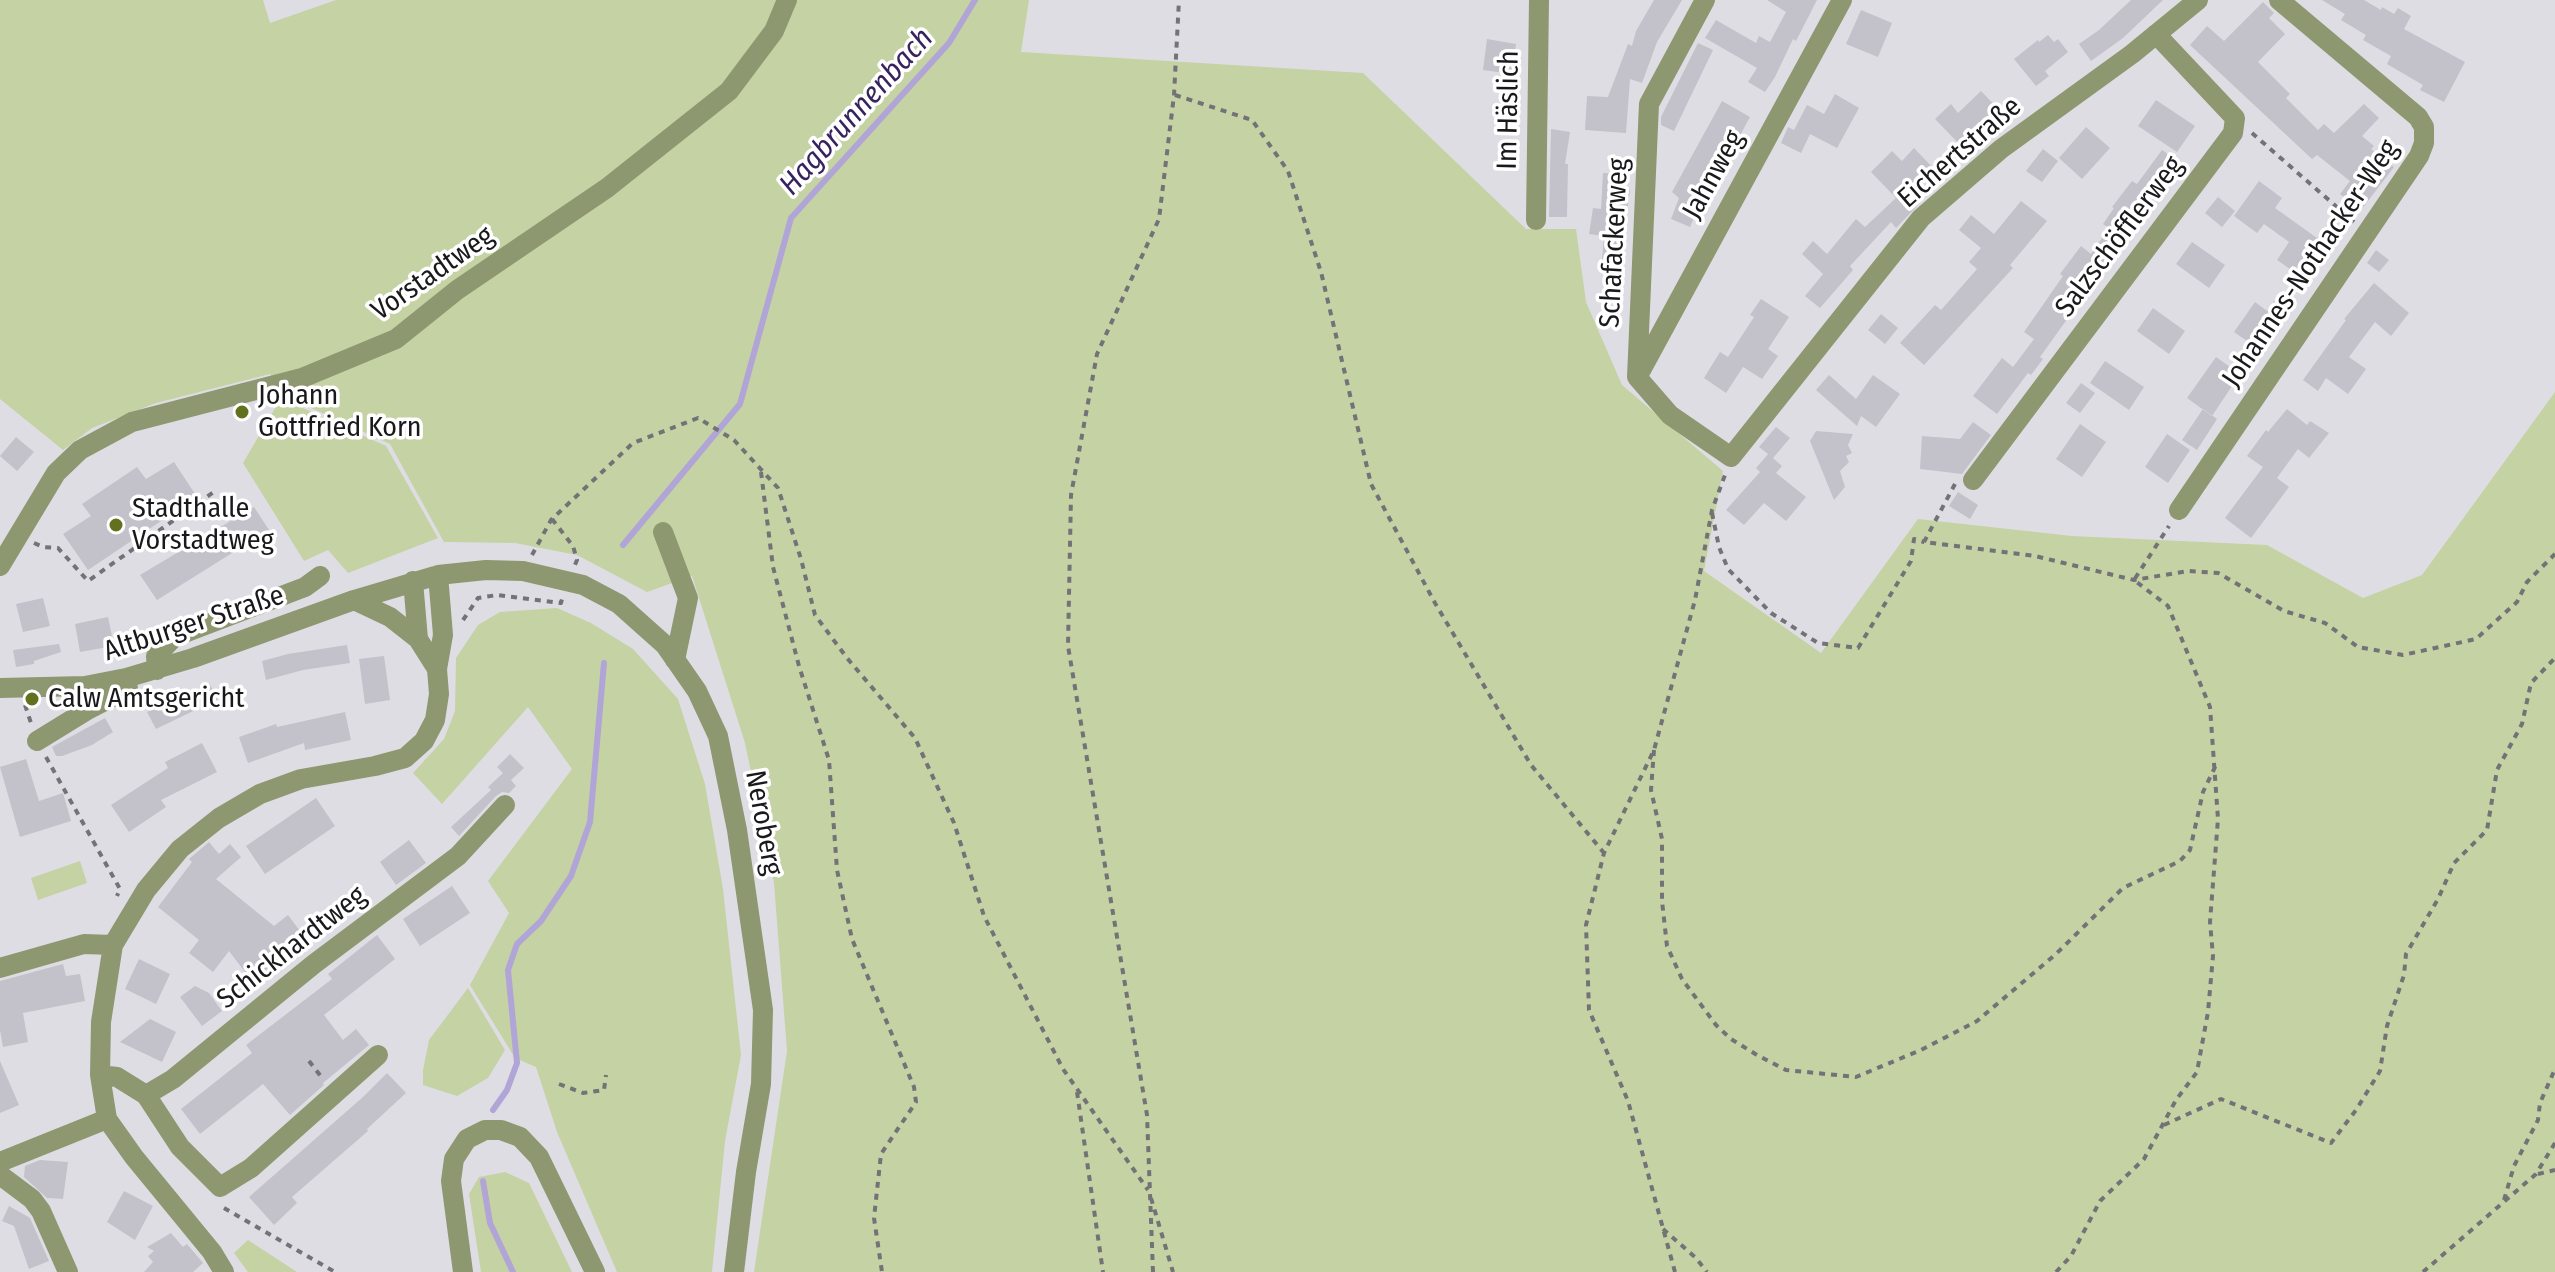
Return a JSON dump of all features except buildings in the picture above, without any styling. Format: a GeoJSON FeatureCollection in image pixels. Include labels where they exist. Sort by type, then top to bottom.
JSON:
{"type":"FeatureCollection","features":[{"type":"Feature","properties":{"kind":"street","name":"Im Häslich"},"geometry":{"type":"LineString","coordinates":[[1536,220],[1539,0]]}},
{"type":"Feature","properties":{"kind":"street","name":"Schafackerweg"},"geometry":{"type":"LineString","coordinates":[[1637,377],[1649,104],[1705,0]]}},
{"type":"Feature","properties":{"kind":"street","name":"Jahnweg"},"geometry":{"type":"LineString","coordinates":[[1637,377],[1842,0]]}},
{"type":"Feature","properties":{"kind":"street","name":"Eichertstraße"},"geometry":{"type":"LineString","coordinates":[[1731,457],[1921,218],[2001,149],[2198,0]]}},
{"type":"Feature","properties":{"kind":"street","name":"Johannes-Nothacker-Weg"},"geometry":{"type":"LineString","coordinates":[[2179,510],[2419,156],[2424,143],[2424,127],[2418,117],[2279,0]]}},
{"type":"Feature","properties":{"kind":"street","name":"Vorstadtweg"},"geometry":{"type":"LineString","coordinates":[[0,566],[56,473],[80,450],[132,422],[302,378],[396,339],[457,290],[607,188],[729,91],[792,2]]}},
{"type":"Feature","properties":{"kind":"street"},"geometry":{"type":"LineString","coordinates":[[2156,34],[2235,118]]}},
{"type":"Feature","properties":{"kind":"street","name":"Salzschöfflerweg"},"geometry":{"type":"LineString","coordinates":[[1973,480],[2233,133],[2235,118]]}},
{"type":"Feature","properties":{"kind":"street"},"geometry":{"type":"LineString","coordinates":[[1637,377],[1670,415],[1731,457]]}},
{"type":"Feature","properties":{"kind":"street"},"geometry":{"type":"LineString","coordinates":[[663,532],[688,598],[675,660]]}},
{"type":"Feature","properties":{"kind":"street","name":"Neroberg"},"geometry":{"type":"LineString","coordinates":[[438,575],[486,570],[523,571],[583,585],[619,604],[665,645],[697,691],[718,736],[744,875],[763,1010],[761,1084],[734,1272]]}},
{"type":"Feature","properties":{"kind":"street"},"geometry":{"type":"LineString","coordinates":[[224,1272],[212,1252],[107,1119],[100,1075],[101,1022],[113,945],[127,918],[180,849],[219,818],[260,794],[301,779],[405,758],[424,741],[435,720],[439,694],[437,669],[443,635],[438,575]]}},
{"type":"Feature","properties":{"kind":"street","name":"Altburger Straße"},"geometry":{"type":"LineString","coordinates":[[0,688],[85,686],[126,678],[157,670],[354,600],[438,575]]}},
{"type":"Feature","properties":{"kind":"street"},"geometry":{"type":"LineString","coordinates":[[157,670],[156,656],[174,637],[305,587],[320,576]]}},
{"type":"Feature","properties":{"kind":"street"},"geometry":{"type":"LineString","coordinates":[[413,581],[418,639]]}},
{"type":"Feature","properties":{"kind":"street"},"geometry":{"type":"LineString","coordinates":[[354,600],[390,617],[418,639],[437,669]]}},
{"type":"Feature","properties":{"kind":"street"},"geometry":{"type":"LineString","coordinates":[[37,741],[128,689],[126,678]]}},
{"type":"Feature","properties":{"kind":"street","name":"Schickhardtweg"},"geometry":{"type":"LineString","coordinates":[[146,1095],[173,1079],[314,964],[458,856],[505,805]]}},
{"type":"Feature","properties":{"kind":"street"},"geometry":{"type":"LineString","coordinates":[[0,968],[84,944],[113,945]]}},
{"type":"Feature","properties":{"kind":"street"},"geometry":{"type":"LineString","coordinates":[[220,1187],[251,1168],[378,1055]]}},
{"type":"Feature","properties":{"kind":"street"},"geometry":{"type":"LineString","coordinates":[[100,1075],[117,1077],[146,1095],[180,1147],[220,1187],[224,1208]]}},
{"type":"Feature","properties":{"kind":"street"},"geometry":{"type":"LineString","coordinates":[[0,1162],[107,1119]]}},
{"type":"Feature","properties":{"kind":"street"},"geometry":{"type":"LineString","coordinates":[[463,1272],[451,1181],[454,1159],[467,1139],[485,1130],[501,1130],[520,1137],[539,1157],[595,1272]]}},
{"type":"Feature","properties":{"kind":"street"},"geometry":{"type":"LineString","coordinates":[[0,1175],[32,1199],[41,1211],[68,1272]]}},
{"type":"Feature","properties":{"kind":"path"},"geometry":{"type":"LineString","coordinates":[[1153,1272],[1147,1115],[1068,646],[1068,631],[1071,495],[1097,354],[1159,219],[1174,95],[1179,0]]}},
{"type":"Feature","properties":{"kind":"path"},"geometry":{"type":"LineString","coordinates":[[1174,95],[1252,120],[1288,171],[1321,272],[1371,484],[1435,603],[1531,765],[1604,853]]}},
{"type":"Feature","properties":{"kind":"path"},"geometry":{"type":"LineString","coordinates":[[2235,118],[2367,233]]}},
{"type":"Feature","properties":{"kind":"path"},"geometry":{"type":"LineString","coordinates":[[523,571],[552,519],[633,443],[698,418],[734,440],[778,488],[815,615],[915,738],[954,823],[984,916],[1078,1093],[1103,1272]]}},
{"type":"Feature","properties":{"kind":"path"},"geometry":{"type":"LineString","coordinates":[[1675,1272],[1628,1101],[1589,1010],[1586,925],[1604,853],[1654,750],[1695,600],[1712,510],[1731,457]]}},
{"type":"Feature","properties":{"kind":"path"},"geometry":{"type":"LineString","coordinates":[[761,469],[773,567],[799,666],[829,760],[837,870],[852,939],[914,1087],[916,1102],[881,1154],[874,1218],[882,1272]]}},
{"type":"Feature","properties":{"kind":"path"},"geometry":{"type":"LineString","coordinates":[[1924,542],[1955,484],[1973,480]]}},
{"type":"Feature","properties":{"kind":"path"},"geometry":{"type":"LineString","coordinates":[[17,535],[43,547],[58,548],[88,581],[215,491]]}},
{"type":"Feature","properties":{"kind":"path"},"geometry":{"type":"LineString","coordinates":[[1712,510],[1719,547],[1728,569],[1771,613],[1818,643],[1858,648],[1911,561],[1914,539],[2035,556],[2134,580],[2188,571],[2218,573],[2284,611],[2325,623],[2358,647],[2403,655],[2476,639],[2517,602],[2527,582],[2555,554]]}},
{"type":"Feature","properties":{"kind":"path"},"geometry":{"type":"LineString","coordinates":[[2134,580],[2179,510]]}},
{"type":"Feature","properties":{"kind":"path"},"geometry":{"type":"LineString","coordinates":[[461,628],[463,616],[478,598],[497,595],[561,603],[577,560],[573,546],[552,519]]}},
{"type":"Feature","properties":{"kind":"path"},"geometry":{"type":"LineString","coordinates":[[2056,1272],[2071,1256],[2100,1201],[2144,1159],[2176,1100],[2197,1072],[2208,1012],[2213,956],[2210,922],[2218,819],[2210,707],[2168,606],[2134,580]]}},
{"type":"Feature","properties":{"kind":"path"},"geometry":{"type":"LineString","coordinates":[[2162,1126],[2221,1099],[2331,1143],[2380,1071],[2387,1026],[2404,975],[2406,954],[2438,899],[2454,863],[2487,830],[2497,770],[2522,724],[2531,683],[2555,658]]}},
{"type":"Feature","properties":{"kind":"path"},"geometry":{"type":"LineString","coordinates":[[37,741],[120,889],[114,902]]}},
{"type":"Feature","properties":{"kind":"path"},"geometry":{"type":"LineString","coordinates":[[1654,750],[1651,790],[1662,839],[1661,889],[1665,931],[1667,946],[1682,979],[1716,1025],[1731,1039],[1757,1055],[1786,1070],[1856,1077],[1921,1050],[1977,1021],[2056,954],[2123,888],[2180,861],[2190,850],[2203,792],[2216,765]]}},
{"type":"Feature","properties":{"kind":"path"},"geometry":{"type":"LineString","coordinates":[[309,1061],[326,1083]]}},
{"type":"Feature","properties":{"kind":"path"},"geometry":{"type":"LineString","coordinates":[[1063,1069],[1149,1192],[1173,1272]]}},
{"type":"Feature","properties":{"kind":"path"},"geometry":{"type":"LineString","coordinates":[[2503,1202],[2514,1166],[2538,1120],[2540,1103],[2555,1069]]}},
{"type":"Feature","properties":{"kind":"path"},"geometry":{"type":"LineString","coordinates":[[559,1084],[583,1093],[604,1090],[606,1075]]}},
{"type":"Feature","properties":{"kind":"path"},"geometry":{"type":"LineString","coordinates":[[2423,1272],[2536,1174],[2555,1143]]}},
{"type":"Feature","properties":{"kind":"path"},"geometry":{"type":"LineString","coordinates":[[2536,1174],[2555,1170]]}},
{"type":"Feature","properties":{"kind":"path"},"geometry":{"type":"LineString","coordinates":[[224,1208],[335,1272]]}},
{"type":"Feature","properties":{"kind":"path"},"geometry":{"type":"LineString","coordinates":[[1663,1229],[1707,1272]]}},
{"type":"Feature","properties":{"kind":"green space"},"geometry":{"type":"Polygon","coordinates":[[[0,0],[263,0],[270,23],[336,0],[1029,0],[1021,52],[1363,73],[1526,229],[1576,229],[1586,302],[1622,385],[1723,471],[1704,571],[1821,653],[1918,519],[2072,536],[2267,545],[2363,598],[2422,575],[2555,392],[2555,1272],[754,1272],[787,1051],[774,883],[745,743],[692,576],[647,592],[577,555],[515,543],[444,542],[390,444],[283,395],[270,374],[156,403],[92,428],[63,450],[0,399],[0,0]]]}},
{"type":"Feature","properties":{"kind":"green space"},"geometry":{"type":"Polygon","coordinates":[[[281,398],[386,446],[438,538],[348,573],[328,550],[304,561],[243,463],[281,398]]]}},
{"type":"Feature","properties":{"kind":"green space"},"geometry":{"type":"Polygon","coordinates":[[[557,608],[591,623],[633,649],[678,699],[705,784],[723,889],[741,1055],[725,1141],[712,1272],[617,1272],[557,1132],[536,1067],[515,1058],[470,985],[509,913],[488,881],[572,769],[528,707],[442,804],[413,773],[444,739],[455,711],[456,658],[478,625],[500,612],[557,608]]]}},
{"type":"Feature","properties":{"kind":"green space"},"geometry":{"type":"Polygon","coordinates":[[[80,861],[87,883],[38,900],[31,878],[80,861]]]}},
{"type":"Feature","properties":{"kind":"green space"},"geometry":{"type":"Polygon","coordinates":[[[468,988],[505,1050],[488,1078],[457,1096],[423,1085],[423,1070],[429,1040],[468,988]]]}},
{"type":"Feature","properties":{"kind":"green space"},"geometry":{"type":"Polygon","coordinates":[[[505,1172],[529,1183],[572,1272],[481,1272],[469,1194],[479,1177],[505,1172]]]}},
{"type":"Feature","properties":{"kind":"green space"},"geometry":{"type":"Polygon","coordinates":[[[248,1240],[297,1272],[248,1272],[234,1253],[248,1240]]]}},
{"type":"Feature","properties":{"kind":"waterway","name":"Hagbrunnenbach"},"geometry":{"type":"LineString","coordinates":[[623,545],[740,404],[791,218],[949,43],[975,0]]}},
{"type":"Feature","properties":{"kind":"waterway","name":"Hagbrunnenbach"},"geometry":{"type":"LineString","coordinates":[[493,1110],[507,1090],[517,1063],[508,970],[517,944],[541,921],[571,876],[590,822],[604,663]]}},
{"type":"Feature","properties":{"kind":"waterway","name":"Hagbrunnenbach"},"geometry":{"type":"LineString","coordinates":[[483,1181],[490,1223],[513,1272]]}},
{"type":"Feature","properties":{"kind":"place","name":"Johann Gottfried Korn"},"geometry":{"type":"Point","coordinates":[242,412]}},
{"type":"Feature","properties":{"kind":"place","name":"Stadthalle Vorstadtweg"},"geometry":{"type":"Point","coordinates":[116,525]}},
{"type":"Feature","properties":{"kind":"place","name":"Calw Amtsgericht"},"geometry":{"type":"Point","coordinates":[32,699]}}]}
